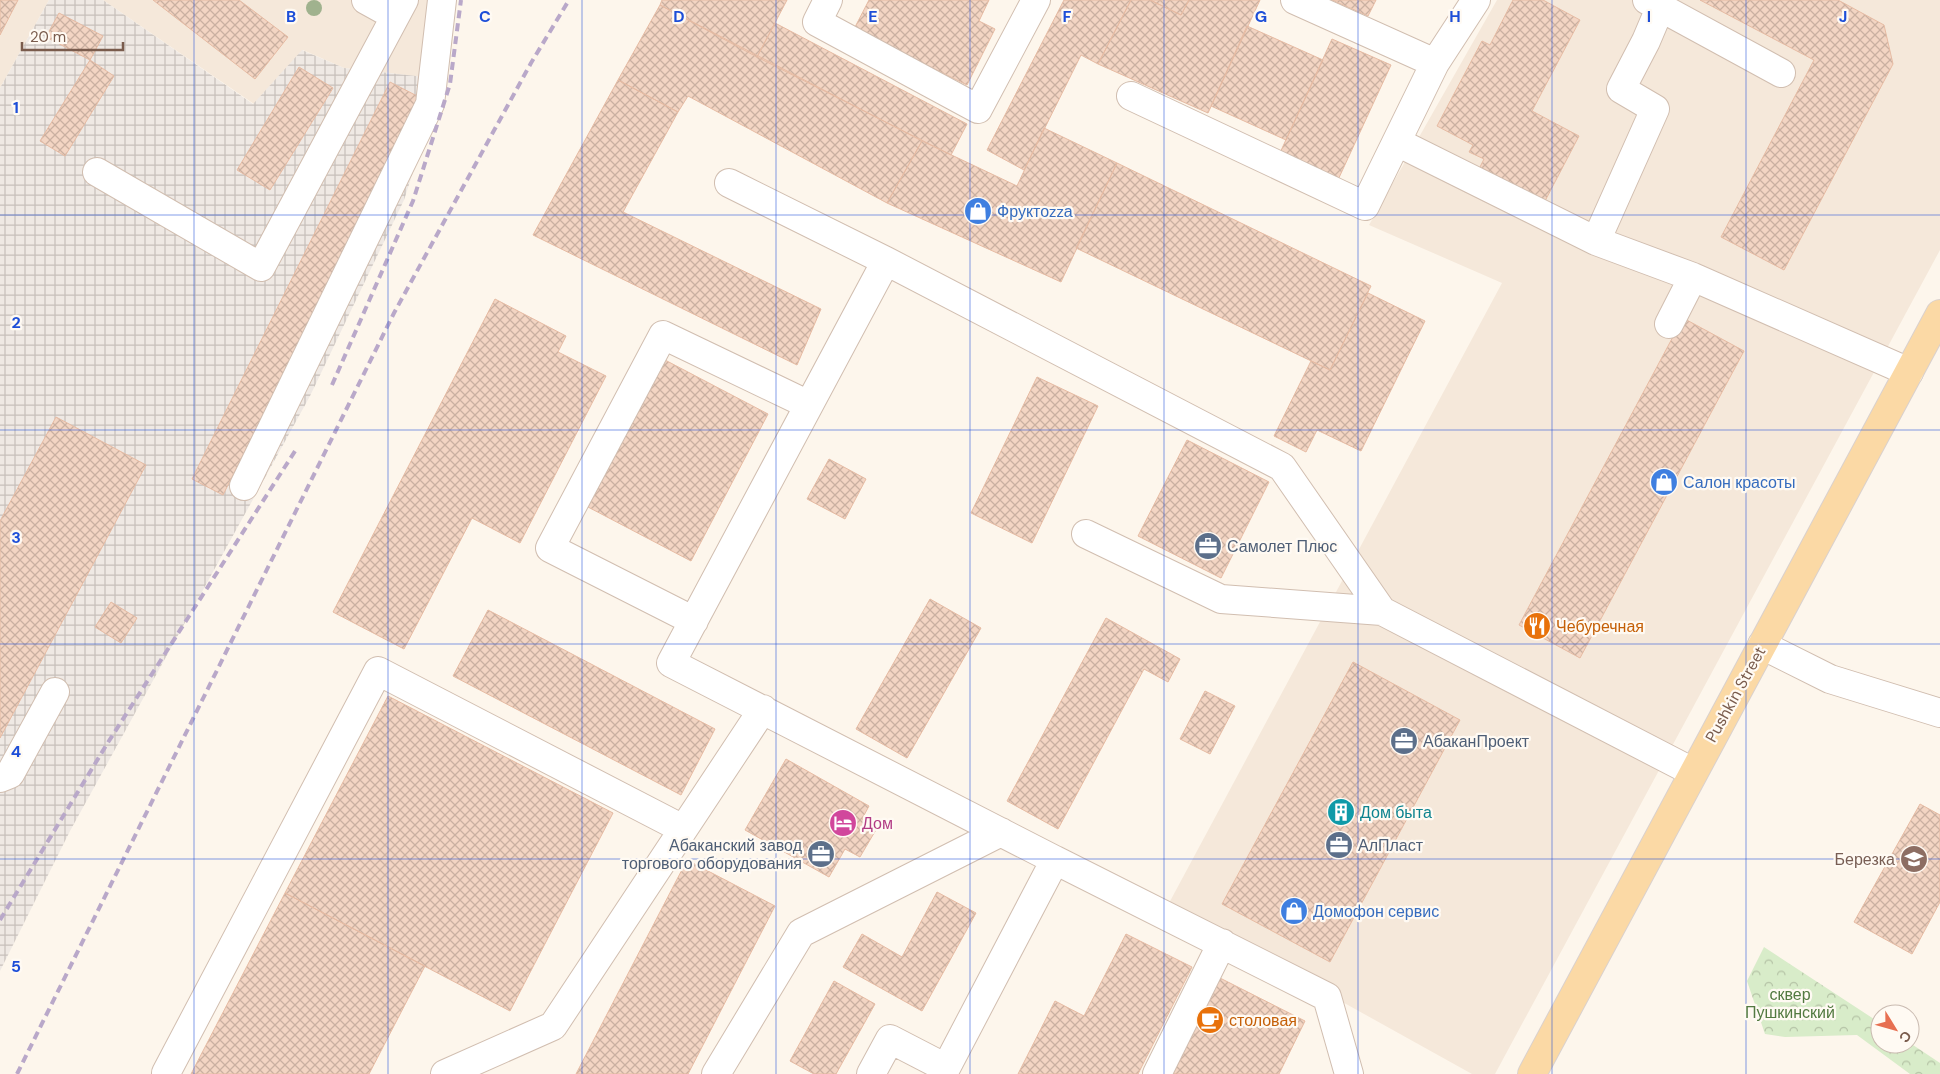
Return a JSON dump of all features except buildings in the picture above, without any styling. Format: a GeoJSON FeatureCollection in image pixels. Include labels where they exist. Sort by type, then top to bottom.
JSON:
{"type":"FeatureCollection","features":[{"type":"Feature","properties":{"kind":"main road","name":"Pushkin Street"},"geometry":{"type":"LineString","coordinates":[[1532,1074],[1940,314]]}},
{"type":"Feature","properties":{"kind":"lane"},"geometry":{"type":"LineString","coordinates":[[97,172],[261,267],[400,8],[366,0]]}},
{"type":"Feature","properties":{"kind":"lane"},"geometry":{"type":"LineString","coordinates":[[244,486],[430,104],[442,0]]}},
{"type":"Feature","properties":{"kind":"lane"},"geometry":{"type":"LineString","coordinates":[[828,0],[816,22],[978,109],[1036,0]]}},
{"type":"Feature","properties":{"kind":"lane"},"geometry":{"type":"LineString","coordinates":[[1295,0],[1435,63]]}},
{"type":"Feature","properties":{"kind":"lane"},"geometry":{"type":"LineString","coordinates":[[1131,96],[1366,206],[1435,63],[1476,0]]}},
{"type":"Feature","properties":{"kind":"lane"},"geometry":{"type":"LineString","coordinates":[[1596,241],[1655,109],[1621,89],[1646,41],[1654,4],[1781,73]]}},
{"type":"Feature","properties":{"kind":"lane"},"geometry":{"type":"LineString","coordinates":[[1397,142],[1596,241],[1693,277],[1909,372]]}},
{"type":"Feature","properties":{"kind":"lane"},"geometry":{"type":"LineString","coordinates":[[729,183],[886,261],[1282,467],[1382,611]]}},
{"type":"Feature","properties":{"kind":"lane"},"geometry":{"type":"LineString","coordinates":[[886,261],[671,663],[1327,997],[1349,1074]]}},
{"type":"Feature","properties":{"kind":"lane"},"geometry":{"type":"LineString","coordinates":[[1670,324],[1693,277]]}},
{"type":"Feature","properties":{"kind":"lane"},"geometry":{"type":"LineString","coordinates":[[694,621],[550,548],[663,335],[809,405]]}},
{"type":"Feature","properties":{"kind":"lane"},"geometry":{"type":"LineString","coordinates":[[1086,534],[1221,599],[1382,611],[1693,772]]}},
{"type":"Feature","properties":{"kind":"lane"},"geometry":{"type":"LineString","coordinates":[[1762,645],[1830,680],[1940,713]]}},
{"type":"Feature","properties":{"kind":"lane"},"geometry":{"type":"LineString","coordinates":[[166,1073],[378,671],[683,829]]}},
{"type":"Feature","properties":{"kind":"lane"},"geometry":{"type":"LineString","coordinates":[[0,778],[10,774],[55,692]]}},
{"type":"Feature","properties":{"kind":"lane"},"geometry":{"type":"LineString","coordinates":[[445,1074],[553,1026],[763,709]]}},
{"type":"Feature","properties":{"kind":"lane"},"geometry":{"type":"LineString","coordinates":[[716,1074],[801,933],[1001,832]]}},
{"type":"Feature","properties":{"kind":"lane"},"geometry":{"type":"LineString","coordinates":[[872,1074],[890,1039],[946,1071],[1055,860]]}},
{"type":"Feature","properties":{"kind":"lane"},"geometry":{"type":"LineString","coordinates":[[1157,1074],[1222,944]]}},
{"type":"Feature","properties":{"kind":"shaded area"},"geometry":{"type":"Polygon","coordinates":[[[0,0],[49,0],[0,88],[0,0]]]}},
{"type":"Feature","properties":{"kind":"shaded area"},"geometry":{"type":"Polygon","coordinates":[[[49,0],[103,0],[253,104],[302,50],[344,68],[443,79],[404,200],[310,396],[70,831],[0,971],[0,88],[49,0]]]}},
{"type":"Feature","properties":{"kind":"shaded area"},"geometry":{"type":"Polygon","coordinates":[[[103,0],[453,0],[443,79],[344,68],[303,50],[254,104],[103,0]]]}},
{"type":"Feature","properties":{"kind":"shaded area"},"geometry":{"type":"Polygon","coordinates":[[[1497,0],[1940,0],[1940,250],[1495,1074],[1472,1074],[1168,905],[1502,283],[1369,225],[1497,0]]]}},
{"type":"Feature","properties":{"kind":"green space","name":"сквер Пушкинский"},"geometry":{"type":"Polygon","coordinates":[[[1764,947],[1870,1016],[1870,1045],[1857,1035],[1785,1037],[1765,1034],[1747,981],[1764,947]]]}},
{"type":"Feature","properties":{"kind":"green space","name":"сквер Пушкинский"},"geometry":{"type":"Polygon","coordinates":[[[1920,1050],[1940,1063],[1940,1074],[1910,1074],[1883,1054],[1920,1054],[1920,1050]]]}},
{"type":"Feature","properties":{"kind":"railway"},"geometry":{"type":"LineString","coordinates":[[332,385],[413,201],[450,84],[461,0]]}},
{"type":"Feature","properties":{"kind":"railway"},"geometry":{"type":"LineString","coordinates":[[17,1074],[394,313],[531,63],[569,0]]}},
{"type":"Feature","properties":{"kind":"railway"},"geometry":{"type":"LineString","coordinates":[[0,920],[107,744],[297,448]]}},
{"type":"Feature","properties":{"kind":"place","name":"Фруктоzzа"},"geometry":{"type":"Point","coordinates":[978,211]}},
{"type":"Feature","properties":{"kind":"place","name":"Салон красоты"},"geometry":{"type":"Point","coordinates":[1664,482]}},
{"type":"Feature","properties":{"kind":"place","name":"Самолет Плюс"},"geometry":{"type":"Point","coordinates":[1208,546]}},
{"type":"Feature","properties":{"kind":"place","name":"Чебуречная"},"geometry":{"type":"Point","coordinates":[1537,626]}},
{"type":"Feature","properties":{"kind":"place","name":"АбаканПроект"},"geometry":{"type":"Point","coordinates":[1404,741]}},
{"type":"Feature","properties":{"kind":"place","name":"Дом быта"},"geometry":{"type":"Point","coordinates":[1341,812]}},
{"type":"Feature","properties":{"kind":"place","name":"Дом"},"geometry":{"type":"Point","coordinates":[843,823]}},
{"type":"Feature","properties":{"kind":"place","name":"АлПласт"},"geometry":{"type":"Point","coordinates":[1339,845]}},
{"type":"Feature","properties":{"kind":"place","name":"Абаканский завод торгового оборудования"},"geometry":{"type":"Point","coordinates":[821,854]}},
{"type":"Feature","properties":{"kind":"place","name":"Березка"},"geometry":{"type":"Point","coordinates":[1914,859]}},
{"type":"Feature","properties":{"kind":"place","name":"Домофон сервис"},"geometry":{"type":"Point","coordinates":[1294,911]}},
{"type":"Feature","properties":{"kind":"place","name":"столовая"},"geometry":{"type":"Point","coordinates":[1210,1020]}}]}
